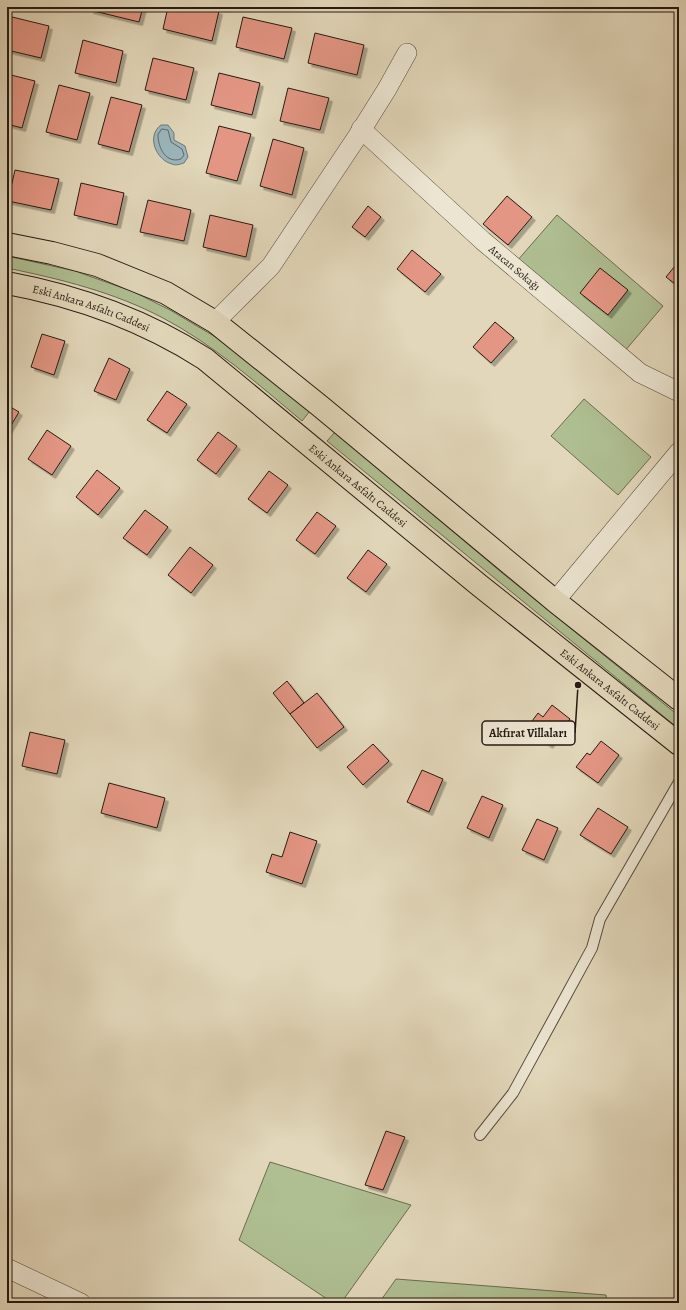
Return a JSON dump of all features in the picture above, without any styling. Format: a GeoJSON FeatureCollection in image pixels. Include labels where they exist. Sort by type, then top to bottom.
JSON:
{"type":"FeatureCollection","features":[{"type":"Feature","properties":{"kind":"main road"},"geometry":{"type":"LineString","coordinates":[[7,244],[52,253],[104,268],[166,293],[215,322],[326,411],[555,601],[679,699]]}},
{"type":"Feature","properties":{"kind":"main road","name":"Eski Ankara Asfaltı Caddesi"},"geometry":{"type":"LineString","coordinates":[[7,282],[71,298],[114,313],[156,331],[183,345],[205,359],[479,586],[679,744]]}},
{"type":"Feature","properties":{"kind":"street"},"geometry":{"type":"LineString","coordinates":[[215,322],[271,266],[361,129],[407,53]]}},
{"type":"Feature","properties":{"kind":"street","name":"Atacan Sokağı"},"geometry":{"type":"LineString","coordinates":[[361,129],[483,242],[640,373],[679,392]]}},
{"type":"Feature","properties":{"kind":"street"},"geometry":{"type":"LineString","coordinates":[[555,601],[679,452]]}},
{"type":"Feature","properties":{"kind":"street"},"geometry":{"type":"LineString","coordinates":[[7,1268],[81,1303]]}},
{"type":"Feature","properties":{"kind":"lane"},"geometry":{"type":"LineString","coordinates":[[480,1135],[513,1093],[592,948],[600,919],[679,782]]}},
{"type":"Feature","properties":{"kind":"green space"},"geometry":{"type":"Polygon","coordinates":[[[557,215],[663,306],[624,352],[517,261],[557,215]]]}},
{"type":"Feature","properties":{"kind":"green space"},"geometry":{"type":"Polygon","coordinates":[[[7,256],[75,271],[134,292],[170,310],[224,342],[310,411],[302,421],[218,353],[200,340],[163,318],[125,301],[86,287],[7,268],[7,256]]]}},
{"type":"Feature","properties":{"kind":"green space"},"geometry":{"type":"Polygon","coordinates":[[[584,399],[651,457],[618,495],[551,436],[584,399]]]}},
{"type":"Feature","properties":{"kind":"green space"},"geometry":{"type":"Polygon","coordinates":[[[335,432],[501,572],[679,716],[679,729],[327,441],[335,432]]]}},
{"type":"Feature","properties":{"kind":"green space"},"geometry":{"type":"Polygon","coordinates":[[[270,1162],[411,1205],[341,1303],[333,1303],[239,1240],[270,1162]]]}},
{"type":"Feature","properties":{"kind":"green space"},"geometry":{"type":"Polygon","coordinates":[[[396,1279],[606,1295],[607,1303],[379,1303],[396,1279]]]}},
{"type":"Feature","properties":{"kind":"water"},"geometry":{"type":"Polygon","coordinates":[[[161,125],[168,125],[174,133],[174,140],[185,146],[188,157],[184,163],[176,165],[166,162],[161,158],[155,147],[154,135],[161,125]]]}},
{"type":"Feature","properties":{"kind":"building"},"geometry":{"type":"Polygon","coordinates":[[[91,7],[143,7],[139,22],[90,10],[91,7]]]}},
{"type":"Feature","properties":{"kind":"building"},"geometry":{"type":"Polygon","coordinates":[[[168,7],[204,7],[219,11],[212,41],[163,29],[168,7]]]}},
{"type":"Feature","properties":{"kind":"building"},"geometry":{"type":"Polygon","coordinates":[[[8,16],[49,26],[41,58],[7,50],[8,16]]]}},
{"type":"Feature","properties":{"kind":"building"},"geometry":{"type":"Polygon","coordinates":[[[243,17],[292,28],[284,59],[236,47],[243,17]]]}},
{"type":"Feature","properties":{"kind":"building"},"geometry":{"type":"Polygon","coordinates":[[[315,33],[364,45],[357,75],[308,63],[315,33]]]}},
{"type":"Feature","properties":{"kind":"building"},"geometry":{"type":"Polygon","coordinates":[[[83,40],[123,51],[116,83],[75,73],[83,40]]]}},
{"type":"Feature","properties":{"kind":"building"},"geometry":{"type":"Polygon","coordinates":[[[153,58],[194,68],[186,100],[145,90],[153,58]]]}},
{"type":"Feature","properties":{"kind":"building"},"geometry":{"type":"Polygon","coordinates":[[[219,73],[260,83],[252,115],[211,105],[219,73]]]}},
{"type":"Feature","properties":{"kind":"building"},"geometry":{"type":"Polygon","coordinates":[[[7,74],[35,81],[22,128],[7,124],[7,74]]]}},
{"type":"Feature","properties":{"kind":"building"},"geometry":{"type":"Polygon","coordinates":[[[59,85],[90,93],[77,140],[46,132],[59,85]]]}},
{"type":"Feature","properties":{"kind":"building"},"geometry":{"type":"Polygon","coordinates":[[[288,88],[329,98],[320,130],[280,121],[288,88]]]}},
{"type":"Feature","properties":{"kind":"building"},"geometry":{"type":"Polygon","coordinates":[[[111,97],[142,105],[129,152],[98,144],[111,97]]]}},
{"type":"Feature","properties":{"kind":"building"},"geometry":{"type":"Polygon","coordinates":[[[219,126],[251,134],[237,181],[206,173],[219,126]]]}},
{"type":"Feature","properties":{"kind":"building"},"geometry":{"type":"Polygon","coordinates":[[[273,139],[304,148],[292,195],[260,186],[273,139]]]}},
{"type":"Feature","properties":{"kind":"building"},"geometry":{"type":"Polygon","coordinates":[[[15,170],[59,179],[51,210],[8,201],[15,170]]]}},
{"type":"Feature","properties":{"kind":"building"},"geometry":{"type":"Polygon","coordinates":[[[81,183],[124,193],[117,225],[74,215],[81,183]]]}},
{"type":"Feature","properties":{"kind":"building"},"geometry":{"type":"Polygon","coordinates":[[[507,196],[532,217],[508,245],[483,224],[507,196]]]}},
{"type":"Feature","properties":{"kind":"building"},"geometry":{"type":"Polygon","coordinates":[[[148,200],[191,210],[184,241],[140,232],[148,200]]]}},
{"type":"Feature","properties":{"kind":"building"},"geometry":{"type":"Polygon","coordinates":[[[368,206],[381,217],[365,237],[352,227],[368,206]]]}},
{"type":"Feature","properties":{"kind":"building"},"geometry":{"type":"Polygon","coordinates":[[[210,215],[253,225],[246,257],[203,247],[210,215]]]}},
{"type":"Feature","properties":{"kind":"building"},"geometry":{"type":"Polygon","coordinates":[[[412,250],[441,274],[425,292],[397,269],[412,250]]]}},
{"type":"Feature","properties":{"kind":"building"},"geometry":{"type":"Polygon","coordinates":[[[679,261],[679,287],[666,277],[679,261]]]}},
{"type":"Feature","properties":{"kind":"building"},"geometry":{"type":"Polygon","coordinates":[[[600,268],[628,290],[608,315],[580,293],[600,268]]]}},
{"type":"Feature","properties":{"kind":"building"},"geometry":{"type":"Polygon","coordinates":[[[495,322],[514,338],[491,363],[473,347],[495,322]]]}},
{"type":"Feature","properties":{"kind":"building"},"geometry":{"type":"Polygon","coordinates":[[[42,334],[65,341],[54,375],[31,367],[42,334]]]}},
{"type":"Feature","properties":{"kind":"building"},"geometry":{"type":"Polygon","coordinates":[[[109,358],[130,369],[116,400],[94,391],[109,358]]]}},
{"type":"Feature","properties":{"kind":"building"},"geometry":{"type":"Polygon","coordinates":[[[167,391],[187,404],[167,433],[147,420],[167,391]]]}},
{"type":"Feature","properties":{"kind":"building"},"geometry":{"type":"Polygon","coordinates":[[[7,405],[19,412],[7,432],[7,405]]]}},
{"type":"Feature","properties":{"kind":"building"},"geometry":{"type":"Polygon","coordinates":[[[47,430],[71,446],[52,475],[28,459],[47,430]]]}},
{"type":"Feature","properties":{"kind":"building"},"geometry":{"type":"Polygon","coordinates":[[[218,432],[237,446],[216,474],[197,460],[218,432]]]}},
{"type":"Feature","properties":{"kind":"building"},"geometry":{"type":"Polygon","coordinates":[[[97,470],[120,488],[98,515],[76,497],[97,470]]]}},
{"type":"Feature","properties":{"kind":"building"},"geometry":{"type":"Polygon","coordinates":[[[269,471],[288,485],[267,513],[248,499],[269,471]]]}},
{"type":"Feature","properties":{"kind":"building"},"geometry":{"type":"Polygon","coordinates":[[[145,510],[168,527],[147,555],[123,538],[145,510]]]}},
{"type":"Feature","properties":{"kind":"building"},"geometry":{"type":"Polygon","coordinates":[[[317,512],[336,526],[315,554],[296,540],[317,512]]]}},
{"type":"Feature","properties":{"kind":"building"},"geometry":{"type":"Polygon","coordinates":[[[190,547],[213,565],[191,593],[168,575],[190,547]]]}},
{"type":"Feature","properties":{"kind":"building"},"geometry":{"type":"Polygon","coordinates":[[[368,550],[387,564],[366,592],[347,578],[368,550]]]}},
{"type":"Feature","properties":{"kind":"building"},"geometry":{"type":"Polygon","coordinates":[[[287,681],[304,703],[290,714],[273,693],[287,681]]]}},
{"type":"Feature","properties":{"kind":"building"},"geometry":{"type":"Polygon","coordinates":[[[317,693],[344,727],[317,748],[290,714],[317,693]]]}},
{"type":"Feature","properties":{"kind":"building"},"geometry":{"type":"Polygon","coordinates":[[[552,705],[570,719],[549,745],[527,728],[538,713],[543,717],[552,705]]]}},
{"type":"Feature","properties":{"kind":"building"},"geometry":{"type":"Polygon","coordinates":[[[30,732],[65,740],[57,774],[22,766],[30,732]]]}},
{"type":"Feature","properties":{"kind":"building"},"geometry":{"type":"Polygon","coordinates":[[[601,741],[619,755],[598,783],[576,767],[587,753],[590,755],[601,741]]]}},
{"type":"Feature","properties":{"kind":"building"},"geometry":{"type":"Polygon","coordinates":[[[373,744],[389,761],[363,785],[347,767],[373,744]]]}},
{"type":"Feature","properties":{"kind":"building"},"geometry":{"type":"Polygon","coordinates":[[[422,770],[443,779],[429,812],[407,802],[422,770]]]}},
{"type":"Feature","properties":{"kind":"building"},"geometry":{"type":"Polygon","coordinates":[[[109,783],[165,798],[157,828],[101,813],[109,783]]]}},
{"type":"Feature","properties":{"kind":"building"},"geometry":{"type":"Polygon","coordinates":[[[482,796],[503,805],[489,838],[467,828],[482,796]]]}},
{"type":"Feature","properties":{"kind":"building"},"geometry":{"type":"Polygon","coordinates":[[[598,808],[628,827],[611,854],[580,835],[598,808]]]}},
{"type":"Feature","properties":{"kind":"building"},"geometry":{"type":"Polygon","coordinates":[[[537,819],[558,828],[544,860],[522,850],[537,819]]]}},
{"type":"Feature","properties":{"kind":"building"},"geometry":{"type":"Polygon","coordinates":[[[290,832],[317,841],[302,884],[266,872],[272,854],[282,857],[290,832]]]}},
{"type":"Feature","properties":{"kind":"building"},"geometry":{"type":"Polygon","coordinates":[[[386,1131],[405,1137],[383,1190],[365,1185],[386,1131]]]}},
{"type":"Feature","properties":{"kind":"place","name":"Akfırat Villaları"},"geometry":{"type":"Point","coordinates":[578,685]}}]}
